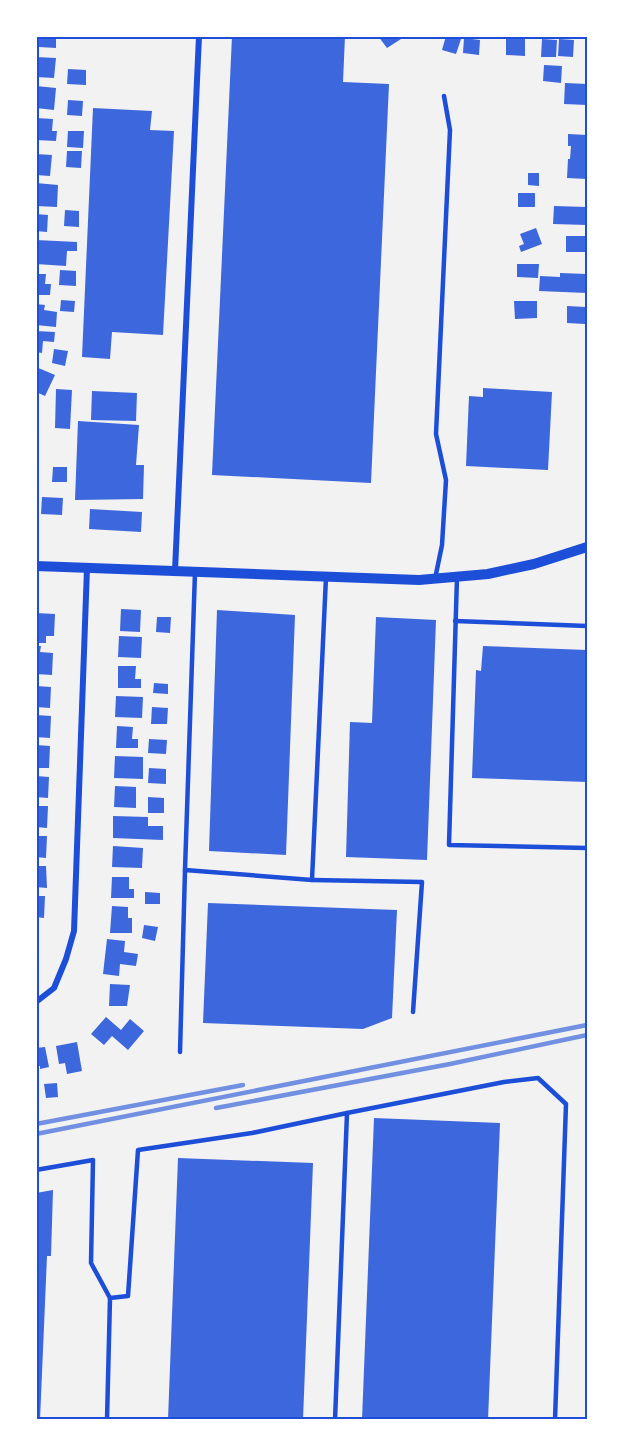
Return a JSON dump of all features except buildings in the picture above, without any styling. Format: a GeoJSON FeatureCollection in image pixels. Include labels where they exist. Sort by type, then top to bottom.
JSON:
{"type":"FeatureCollection","features":[{"type":"Feature","properties":{"kind":"street"},"geometry":{"type":"LineString","coordinates":[[175,571],[199,36]]}},
{"type":"Feature","properties":{"kind":"street"},"geometry":{"type":"LineString","coordinates":[[36,566],[419,580],[488,574],[534,564],[587,547]]}},
{"type":"Feature","properties":{"kind":"street"},"geometry":{"type":"LineString","coordinates":[[36,1002],[54,988],[74,931],[87,568]]}},
{"type":"Feature","properties":{"kind":"lane"},"geometry":{"type":"LineString","coordinates":[[435,579],[442,545],[446,480],[436,434],[450,130],[444,96]]}},
{"type":"Feature","properties":{"kind":"lane"},"geometry":{"type":"LineString","coordinates":[[180,1052],[195,572]]}},
{"type":"Feature","properties":{"kind":"lane"},"geometry":{"type":"LineString","coordinates":[[312,880],[326,577]]}},
{"type":"Feature","properties":{"kind":"lane"},"geometry":{"type":"LineString","coordinates":[[457,577],[448,845],[587,848]]}},
{"type":"Feature","properties":{"kind":"lane"},"geometry":{"type":"LineString","coordinates":[[455,621],[587,626]]}},
{"type":"Feature","properties":{"kind":"lane"},"geometry":{"type":"LineString","coordinates":[[185,870],[312,880],[422,882],[413,1012]]}},
{"type":"Feature","properties":{"kind":"lane"},"geometry":{"type":"LineString","coordinates":[[110,1298],[128,1296],[138,1150],[252,1133],[504,1082],[538,1078],[566,1104],[555,1420]]}},
{"type":"Feature","properties":{"kind":"lane"},"geometry":{"type":"LineString","coordinates":[[335,1420],[347,1113]]}},
{"type":"Feature","properties":{"kind":"lane"},"geometry":{"type":"LineString","coordinates":[[36,1170],[93,1160],[91,1263],[110,1298],[107,1420]]}},
{"type":"Feature","properties":{"kind":"railway"},"geometry":{"type":"LineString","coordinates":[[36,1134],[587,1025]]}},
{"type":"Feature","properties":{"kind":"railway"},"geometry":{"type":"LineString","coordinates":[[216,1108],[450,1064],[587,1035]]}},
{"type":"Feature","properties":{"kind":"railway"},"geometry":{"type":"LineString","coordinates":[[36,1124],[243,1085]]}}]}
